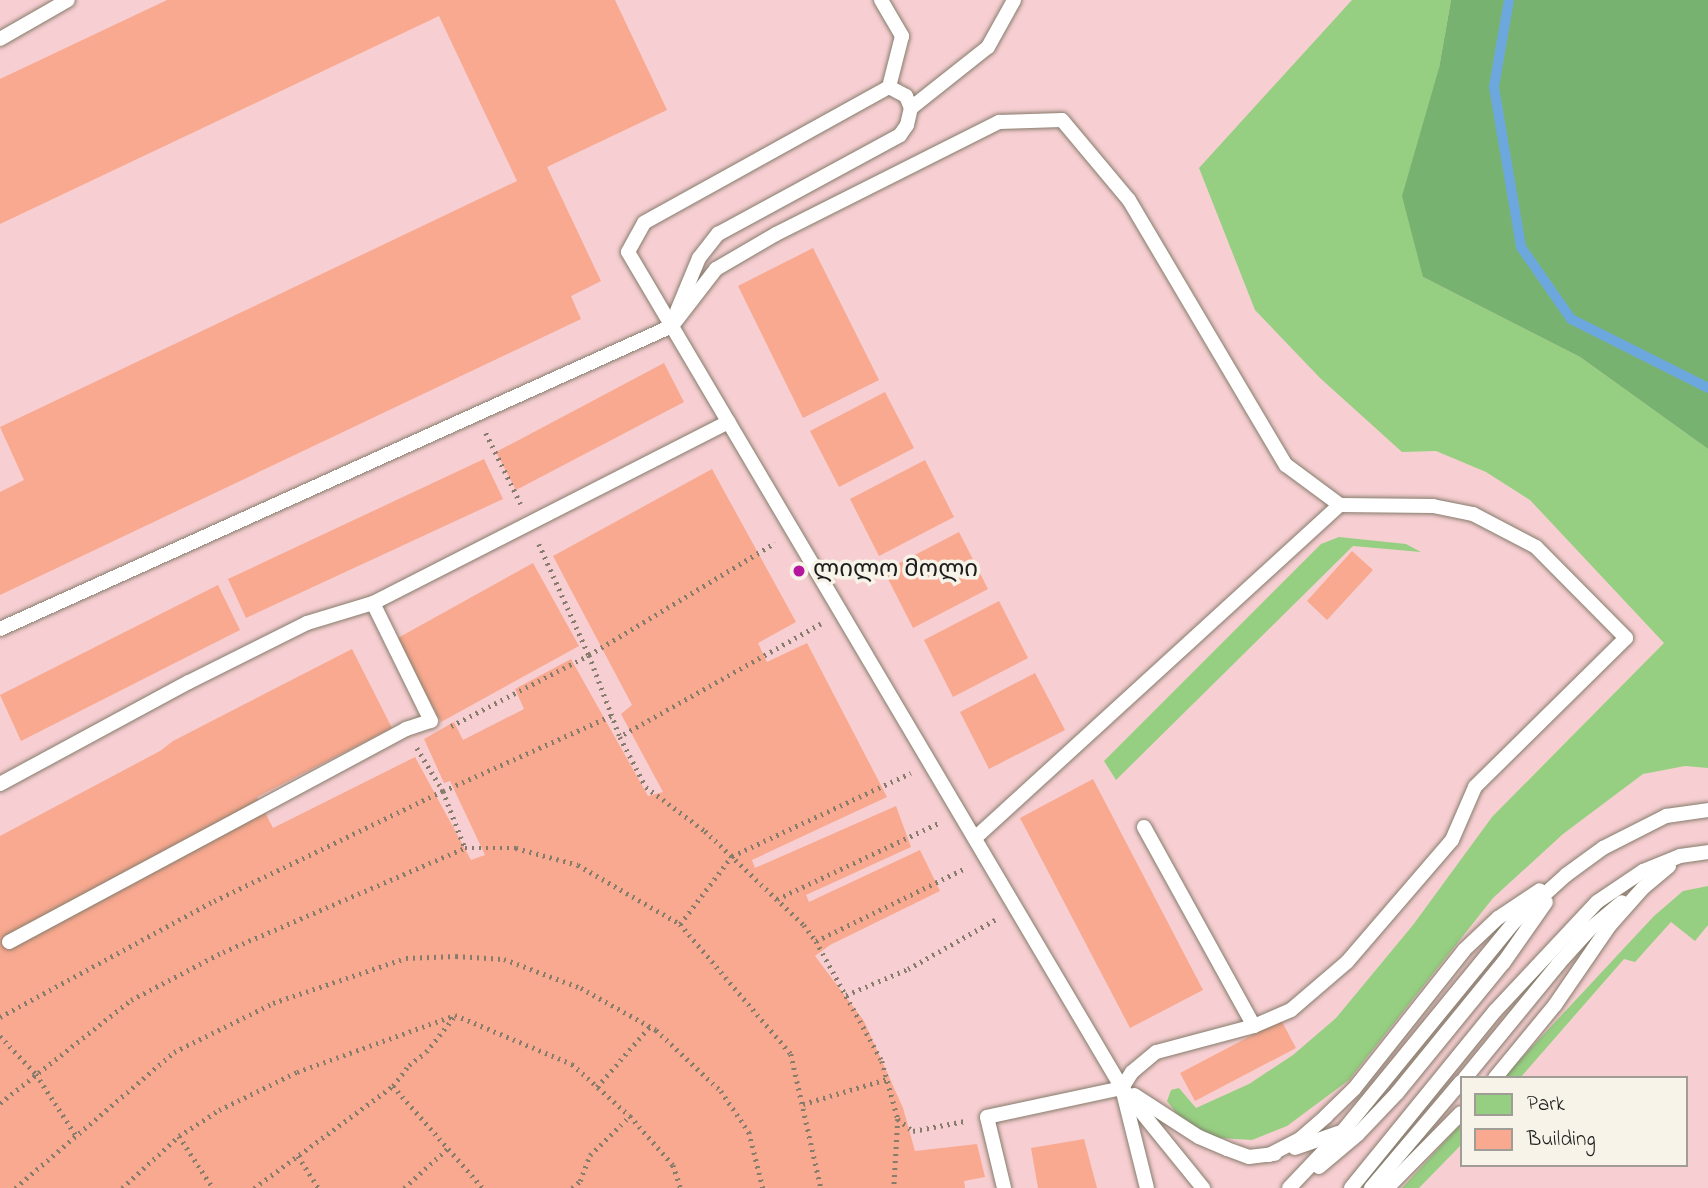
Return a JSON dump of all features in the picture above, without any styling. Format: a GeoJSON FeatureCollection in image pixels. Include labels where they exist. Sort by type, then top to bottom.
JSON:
{"type":"FeatureCollection","features":[{"type":"Feature","properties":{"kind":"lane"},"geometry":{"type":"LineString","coordinates":[[0,39],[68,0]]}},
{"type":"Feature","properties":{"kind":"lane"},"geometry":{"type":"LineString","coordinates":[[881,0],[902,36],[888,87],[644,223],[628,252],[1122,1088],[1203,1188]]}},
{"type":"Feature","properties":{"kind":"lane"},"geometry":{"type":"LineString","coordinates":[[672,326],[699,258],[718,234],[900,135],[911,108],[988,47],[1014,0]]}},
{"type":"Feature","properties":{"kind":"lane"},"geometry":{"type":"LineString","coordinates":[[888,87],[906,96],[911,108]]}},
{"type":"Feature","properties":{"kind":"lane"},"geometry":{"type":"LineString","coordinates":[[0,629],[672,326],[716,269],[776,234],[999,122],[1062,120],[1129,200],[1286,465],[1340,505],[1433,506],[1473,514],[1536,547],[1626,638],[1475,787],[1452,840],[1347,962],[1291,1010],[1254,1027],[1156,1052],[1132,1072],[1122,1088],[1147,1188]]}},
{"type":"Feature","properties":{"kind":"lane"},"geometry":{"type":"LineString","coordinates":[[0,784],[189,682],[307,623],[373,603],[729,422]]}},
{"type":"Feature","properties":{"kind":"lane"},"geometry":{"type":"LineString","coordinates":[[975,838],[1340,505]]}},
{"type":"Feature","properties":{"kind":"lane"},"geometry":{"type":"LineString","coordinates":[[9,942],[406,729],[431,720],[373,603]]}},
{"type":"Feature","properties":{"kind":"lane"},"geometry":{"type":"LineString","coordinates":[[1269,1155],[1300,1139],[1354,1089],[1464,950],[1519,903],[1604,848],[1666,816],[1708,810]]}},
{"type":"Feature","properties":{"kind":"lane"},"geometry":{"type":"LineString","coordinates":[[1144,827],[1254,1027]]}},
{"type":"Feature","properties":{"kind":"lane"},"geometry":{"type":"LineString","coordinates":[[1351,1188],[1495,1011],[1597,901],[1643,872],[1680,856],[1708,852]]}},
{"type":"Feature","properties":{"kind":"lane"},"geometry":{"type":"LineString","coordinates":[[1466,1076],[1591,928],[1680,856]]}},
{"type":"Feature","properties":{"kind":"lane"},"geometry":{"type":"LineString","coordinates":[[1289,1188],[1343,1131],[1514,922],[1566,875]]}},
{"type":"Feature","properties":{"kind":"lane"},"geometry":{"type":"LineString","coordinates":[[1289,1188],[1334,1156],[1397,1093],[1504,962],[1566,875]]}},
{"type":"Feature","properties":{"kind":"lane"},"geometry":{"type":"LineString","coordinates":[[1497,1076],[1555,1005],[1610,925],[1643,888]]}},
{"type":"Feature","properties":{"kind":"lane"},"geometry":{"type":"LineString","coordinates":[[1371,1188],[1460,1084]]}},
{"type":"Feature","properties":{"kind":"lane"},"geometry":{"type":"LineString","coordinates":[[1002,1186],[987,1117],[1122,1088],[1199,1137],[1249,1157],[1269,1155],[1343,1131]]}},
{"type":"Feature","properties":{"kind":"lane"},"geometry":{"type":"LineString","coordinates":[[1387,1188],[1460,1114]]}},
{"type":"Feature","properties":{"kind":"path"},"geometry":{"type":"LineString","coordinates":[[476,413],[530,523],[589,655],[620,737],[646,787],[705,831],[777,898],[816,941],[882,1061],[898,1118],[894,1188]]}},
{"type":"Feature","properties":{"kind":"path"},"geometry":{"type":"LineString","coordinates":[[431,720],[447,728],[589,655],[794,532]]}},
{"type":"Feature","properties":{"kind":"path"},"geometry":{"type":"LineString","coordinates":[[620,737],[840,614]]}},
{"type":"Feature","properties":{"kind":"path"},"geometry":{"type":"LineString","coordinates":[[0,1017],[214,901],[443,791],[611,716]]}},
{"type":"Feature","properties":{"kind":"path"},"geometry":{"type":"LineString","coordinates":[[406,729],[443,791],[465,848]]}},
{"type":"Feature","properties":{"kind":"path"},"geometry":{"type":"LineString","coordinates":[[680,924],[732,856],[930,763]]}},
{"type":"Feature","properties":{"kind":"path"},"geometry":{"type":"LineString","coordinates":[[777,898],[960,814]]}},
{"type":"Feature","properties":{"kind":"path"},"geometry":{"type":"LineString","coordinates":[[0,1103],[131,1000],[223,952],[465,848],[516,848],[578,865],[680,924],[792,1054],[821,1188]]}},
{"type":"Feature","properties":{"kind":"path"},"geometry":{"type":"LineString","coordinates":[[816,941],[986,858]]}},
{"type":"Feature","properties":{"kind":"path"},"geometry":{"type":"LineString","coordinates":[[846,995],[908,969],[1016,908]]}},
{"type":"Feature","properties":{"kind":"path"},"geometry":{"type":"LineString","coordinates":[[15,1188],[174,1052],[274,1003],[406,958],[504,959],[581,988],[650,1026],[721,1091],[749,1132],[763,1188]]}},
{"type":"Feature","properties":{"kind":"path"},"geometry":{"type":"LineString","coordinates":[[254,1188],[393,1086],[409,1065],[426,1052],[455,1015]]}},
{"type":"Feature","properties":{"kind":"path"},"geometry":{"type":"LineString","coordinates":[[122,1188],[179,1136],[219,1110],[297,1072],[455,1015],[572,1064],[630,1116],[673,1165],[681,1188]]}},
{"type":"Feature","properties":{"kind":"path"},"geometry":{"type":"LineString","coordinates":[[597,1087],[650,1026]]}},
{"type":"Feature","properties":{"kind":"path"},"geometry":{"type":"LineString","coordinates":[[0,1036],[36,1074],[76,1137]]}},
{"type":"Feature","properties":{"kind":"path"},"geometry":{"type":"LineString","coordinates":[[803,1104],[887,1079]]}},
{"type":"Feature","properties":{"kind":"path"},"geometry":{"type":"LineString","coordinates":[[393,1086],[483,1188]]}},
{"type":"Feature","properties":{"kind":"path"},"geometry":{"type":"LineString","coordinates":[[572,1188],[580,1181],[590,1155],[630,1116]]}},
{"type":"Feature","properties":{"kind":"path"},"geometry":{"type":"LineString","coordinates":[[898,1118],[913,1131],[987,1117]]}},
{"type":"Feature","properties":{"kind":"path"},"geometry":{"type":"LineString","coordinates":[[179,1136],[213,1188]]}},
{"type":"Feature","properties":{"kind":"path"},"geometry":{"type":"LineString","coordinates":[[404,1188],[448,1148]]}},
{"type":"Feature","properties":{"kind":"path"},"geometry":{"type":"LineString","coordinates":[[298,1156],[319,1188]]}},
{"type":"Feature","properties":{"kind":"shaded area","name":"ლილო მოლი"},"geometry":{"type":"Polygon","coordinates":[[[0,0],[1352,0],[1199,169],[1402,452],[1436,451],[1486,472],[1531,500],[1664,643],[1518,790],[1563,834],[1643,774],[1685,766],[1708,768],[1708,1188],[0,1188],[0,0]]]}},
{"type":"Feature","properties":{"kind":"green space"},"geometry":{"type":"Polygon","coordinates":[[[1352,0],[1451,0],[1439,68],[1423,277],[1580,357],[1708,449],[1708,768],[1685,766],[1643,774],[1563,834],[1493,898],[1349,1080],[1287,1126],[1252,1140],[1220,1138],[1187,1127],[1167,1101],[1171,1090],[1179,1088],[1196,1108],[1249,1084],[1293,1055],[1336,1018],[1413,925],[1492,817],[1664,643],[1530,500],[1486,472],[1436,451],[1402,452],[1320,378],[1255,310],[1199,168],[1352,0]]]}},
{"type":"Feature","properties":{"kind":"green space"},"geometry":{"type":"Polygon","coordinates":[[[1451,0],[1708,0],[1708,449],[1580,357],[1423,277],[1402,196],[1439,68],[1451,0]]]}},
{"type":"Feature","properties":{"kind":"green space"},"geometry":{"type":"Polygon","coordinates":[[[1339,537],[1406,544],[1421,552],[1353,546],[1116,780],[1104,761],[1321,544],[1339,537]]]}},
{"type":"Feature","properties":{"kind":"green space"},"geometry":{"type":"Polygon","coordinates":[[[1708,886],[1708,925],[1695,941],[1671,922],[1635,962],[1624,959],[1522,1076],[1505,1076],[1654,916],[1683,891],[1708,886]]]}},
{"type":"Feature","properties":{"kind":"green space"},"geometry":{"type":"Polygon","coordinates":[[[1460,1125],[1460,1146],[1419,1188],[1402,1188],[1460,1125]]]}},
{"type":"Feature","properties":{"kind":"building"},"geometry":{"type":"Polygon","coordinates":[[[167,0],[615,0],[667,110],[547,167],[601,281],[571,296],[581,319],[0,595],[0,492],[24,480],[0,427],[517,181],[439,16],[0,224],[0,79],[167,0]]]}},
{"type":"Feature","properties":{"kind":"building"},"geometry":{"type":"Polygon","coordinates":[[[813,248],[879,380],[803,418],[738,286],[813,248]]]}},
{"type":"Feature","properties":{"kind":"building"},"geometry":{"type":"Polygon","coordinates":[[[664,363],[684,402],[516,490],[496,452],[664,363]]]}},
{"type":"Feature","properties":{"kind":"building"},"geometry":{"type":"Polygon","coordinates":[[[885,392],[914,448],[839,487],[810,431],[885,392]]]}},
{"type":"Feature","properties":{"kind":"building"},"geometry":{"type":"Polygon","coordinates":[[[484,459],[503,499],[246,618],[228,579],[484,459]]]}},
{"type":"Feature","properties":{"kind":"building"},"geometry":{"type":"Polygon","coordinates":[[[925,460],[954,517],[879,556],[850,499],[925,460]]]}},
{"type":"Feature","properties":{"kind":"building"},"geometry":{"type":"Polygon","coordinates":[[[712,469],[796,622],[758,643],[767,662],[807,643],[887,797],[752,860],[755,868],[896,806],[911,847],[806,895],[809,902],[920,850],[940,891],[830,945],[815,956],[864,1021],[903,1108],[915,1151],[977,1144],[985,1177],[964,1181],[965,1188],[0,1188],[0,836],[160,751],[173,741],[352,649],[392,728],[257,797],[273,828],[415,757],[471,860],[485,855],[450,781],[444,783],[424,739],[454,722],[463,740],[524,709],[515,689],[571,659],[648,796],[663,792],[621,714],[632,705],[553,556],[712,469]]]}},
{"type":"Feature","properties":{"kind":"building"},"geometry":{"type":"Polygon","coordinates":[[[959,532],[988,589],[913,628],[884,571],[959,532]]]}},
{"type":"Feature","properties":{"kind":"building"},"geometry":{"type":"Polygon","coordinates":[[[1352,551],[1373,570],[1327,620],[1307,601],[1352,551]]]}},
{"type":"Feature","properties":{"kind":"building"},"geometry":{"type":"Polygon","coordinates":[[[533,563],[579,646],[441,722],[396,639],[533,563]]]}},
{"type":"Feature","properties":{"kind":"building"},"geometry":{"type":"Polygon","coordinates":[[[218,585],[240,630],[21,741],[0,695],[218,585]]]}},
{"type":"Feature","properties":{"kind":"building"},"geometry":{"type":"Polygon","coordinates":[[[999,601],[1028,658],[953,697],[924,640],[999,601]]]}},
{"type":"Feature","properties":{"kind":"building"},"geometry":{"type":"Polygon","coordinates":[[[1035,673],[1065,730],[989,769],[960,712],[1035,673]]]}},
{"type":"Feature","properties":{"kind":"building"},"geometry":{"type":"Polygon","coordinates":[[[1093,779],[1203,990],[1130,1028],[1020,818],[1093,779]]]}},
{"type":"Feature","properties":{"kind":"building"},"geometry":{"type":"Polygon","coordinates":[[[1281,1020],[1296,1048],[1195,1101],[1180,1073],[1281,1020]]]}},
{"type":"Feature","properties":{"kind":"building"},"geometry":{"type":"Polygon","coordinates":[[[1084,1139],[1097,1188],[1038,1188],[1031,1148],[1084,1139]]]}},
{"type":"Feature","properties":{"kind":"waterway"},"geometry":{"type":"LineString","coordinates":[[1509,0],[1494,87],[1521,247],[1571,319],[1708,388]]}},
{"type":"Feature","properties":{"kind":"place","name":"ლილო მოლი"},"geometry":{"type":"Point","coordinates":[799,571]}}]}
